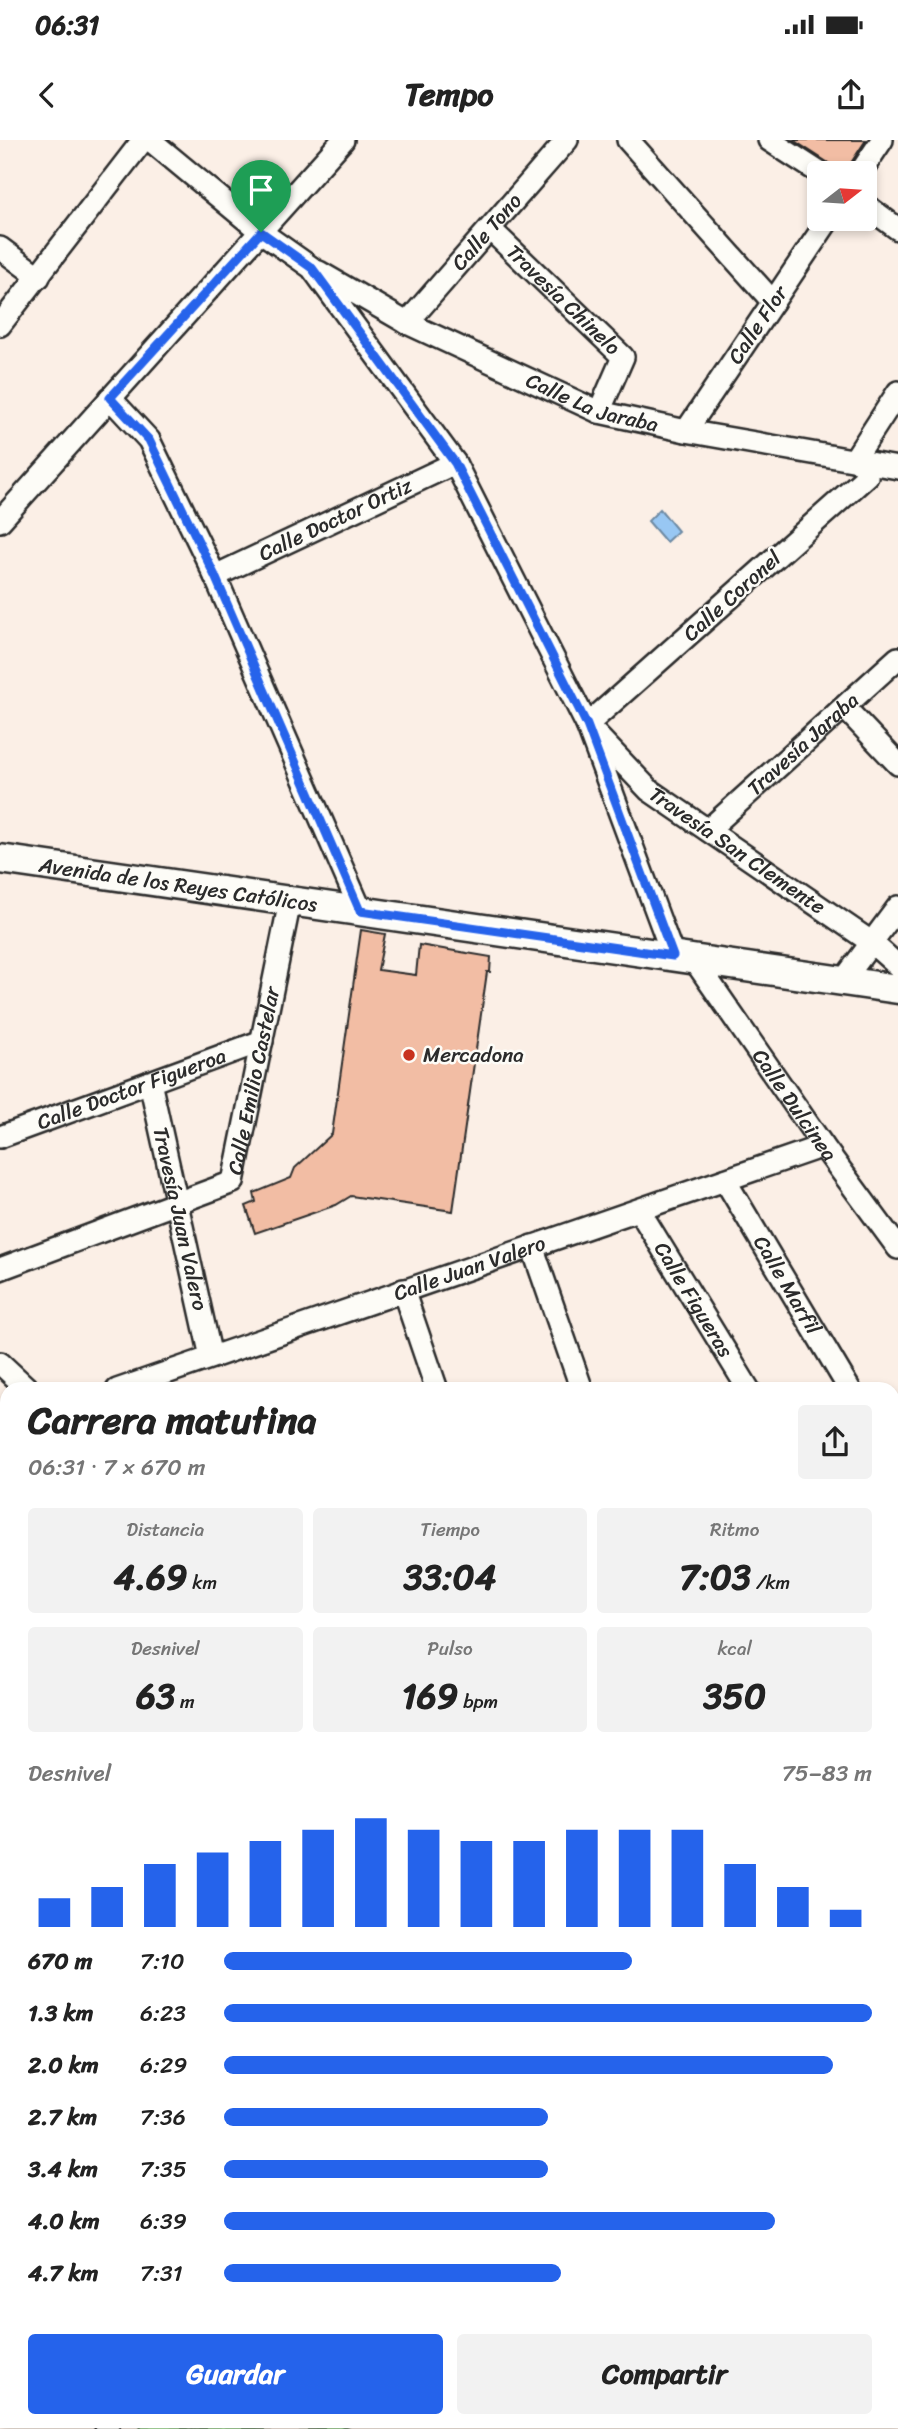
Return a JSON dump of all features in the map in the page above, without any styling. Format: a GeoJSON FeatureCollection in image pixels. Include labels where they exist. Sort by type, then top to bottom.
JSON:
{"type":"FeatureCollection","features":[{"type":"Feature","properties":{"kind":"street"},"geometry":{"type":"LineString","coordinates":[[0,326],[143,140]]}},
{"type":"Feature","properties":{"kind":"street"},"geometry":{"type":"LineString","coordinates":[[149,140],[261,232],[312,268],[455,463],[587,725]]}},
{"type":"Feature","properties":{"kind":"street"},"geometry":{"type":"LineString","coordinates":[[0,521],[343,140]]}},
{"type":"Feature","properties":{"kind":"street","name":"Calle Tono"},"geometry":{"type":"LineString","coordinates":[[407,323],[567,140]]}},
{"type":"Feature","properties":{"kind":"street"},"geometry":{"type":"LineString","coordinates":[[628,140],[773,302]]}},
{"type":"Feature","properties":{"kind":"street"},"geometry":{"type":"LineString","coordinates":[[769,140],[807,165]]}},
{"type":"Feature","properties":{"kind":"street"},"geometry":{"type":"LineString","coordinates":[[868,161],[882,140]]}},
{"type":"Feature","properties":{"kind":"street"},"geometry":{"type":"LineString","coordinates":[[877,214],[898,229]]}},
{"type":"Feature","properties":{"kind":"street","name":"Travesía Chinelo"},"geometry":{"type":"LineString","coordinates":[[490,229],[623,357],[598,412]]}},
{"type":"Feature","properties":{"kind":"street","name":"Calle Flor"},"geometry":{"type":"LineString","coordinates":[[686,431],[821,231]]}},
{"type":"Feature","properties":{"kind":"street"},"geometry":{"type":"LineString","coordinates":[[0,248],[39,277]]}},
{"type":"Feature","properties":{"kind":"street","name":"Calle La Jaraba"},"geometry":{"type":"LineString","coordinates":[[312,268],[407,323],[598,412],[686,431],[898,468]]}},
{"type":"Feature","properties":{"kind":"street","name":"Calle Coronel"},"geometry":{"type":"LineString","coordinates":[[587,725],[867,476],[859,461],[898,392]]}},
{"type":"Feature","properties":{"kind":"street"},"geometry":{"type":"LineString","coordinates":[[110,398],[149,440],[215,576],[360,911]]}},
{"type":"Feature","properties":{"kind":"street","name":"Calle Doctor Ortiz"},"geometry":{"type":"LineString","coordinates":[[215,576],[455,463]]}},
{"type":"Feature","properties":{"kind":"street","name":"Travesía Jaraba"},"geometry":{"type":"LineString","coordinates":[[708,830],[898,658]]}},
{"type":"Feature","properties":{"kind":"street"},"geometry":{"type":"LineString","coordinates":[[845,708],[898,764]]}},
{"type":"Feature","properties":{"kind":"street","name":"Travesía San Clemente"},"geometry":{"type":"LineString","coordinates":[[587,725],[649,790],[871,942],[898,966]]}},
{"type":"Feature","properties":{"kind":"street","name":"Calle Dulcinea"},"geometry":{"type":"LineString","coordinates":[[587,725],[684,958],[898,1248]]}},
{"type":"Feature","properties":{"kind":"street","name":"Avenida de los Reyes Católicos"},"geometry":{"type":"LineString","coordinates":[[0,859],[898,989]]}},
{"type":"Feature","properties":{"kind":"street","name":"Calle Emilio Castelar"},"geometry":{"type":"LineString","coordinates":[[0,1269],[233,1182],[290,901]]}},
{"type":"Feature","properties":{"kind":"street"},"geometry":{"type":"LineString","coordinates":[[843,981],[898,907]]}},
{"type":"Feature","properties":{"kind":"street","name":"Calle Doctor Figueroa"},"geometry":{"type":"LineString","coordinates":[[0,1137],[262,1041]]}},
{"type":"Feature","properties":{"kind":"street","name":"Travesía Juan Valero"},"geometry":{"type":"LineString","coordinates":[[150,1082],[211,1357]]}},
{"type":"Feature","properties":{"kind":"street","name":"Calle Juan Valero"},"geometry":{"type":"LineString","coordinates":[[140,1382],[823,1146]]}},
{"type":"Feature","properties":{"kind":"street","name":"Calle Marfil"},"geometry":{"type":"LineString","coordinates":[[725,1180],[845,1382]]}},
{"type":"Feature","properties":{"kind":"street","name":"Calle Figueras"},"geometry":{"type":"LineString","coordinates":[[639,1209],[744,1382]]}},
{"type":"Feature","properties":{"kind":"street"},"geometry":{"type":"LineString","coordinates":[[532,1247],[579,1382]]}},
{"type":"Feature","properties":{"kind":"street"},"geometry":{"type":"LineString","coordinates":[[403,1290],[434,1382]]}},
{"type":"Feature","properties":{"kind":"street"},"geometry":{"type":"LineString","coordinates":[[0,1363],[20,1382]]}},
{"type":"Feature","properties":{"kind":"green space"},"geometry":{"type":"Polygon","coordinates":[[[141,2428],[341,2428],[338,2429],[141,2428]]]}},
{"type":"Feature","properties":{"kind":"water"},"geometry":{"type":"Polygon","coordinates":[[[660,509],[678,531],[666,542],[648,521],[660,509]]]}},
{"type":"Feature","properties":{"kind":"building"},"geometry":{"type":"Polygon","coordinates":[[[793,140],[866,140],[852,161],[825,161],[793,140]]]}},
{"type":"Feature","properties":{"kind":"building","name":"Mercadona"},"geometry":{"type":"Polygon","coordinates":[[[361,930],[385,934],[378,970],[416,975],[419,945],[491,957],[453,1211],[351,1196],[336,1205],[255,1233],[246,1206],[256,1202],[254,1193],[291,1178],[295,1168],[332,1134],[361,930]]]}},
{"type":"Feature","properties":{"kind":"place","name":"Mercadona"},"geometry":{"type":"Point","coordinates":[409,1055]}},
{"type":"Feature","properties":{"kind":"route"},"geometry":{"type":"LineString","coordinates":[[261,232],[312,268],[455,463],[587,725],[673,956],[360,911],[215,576],[149,440],[110,398],[261,232]]}}]}
